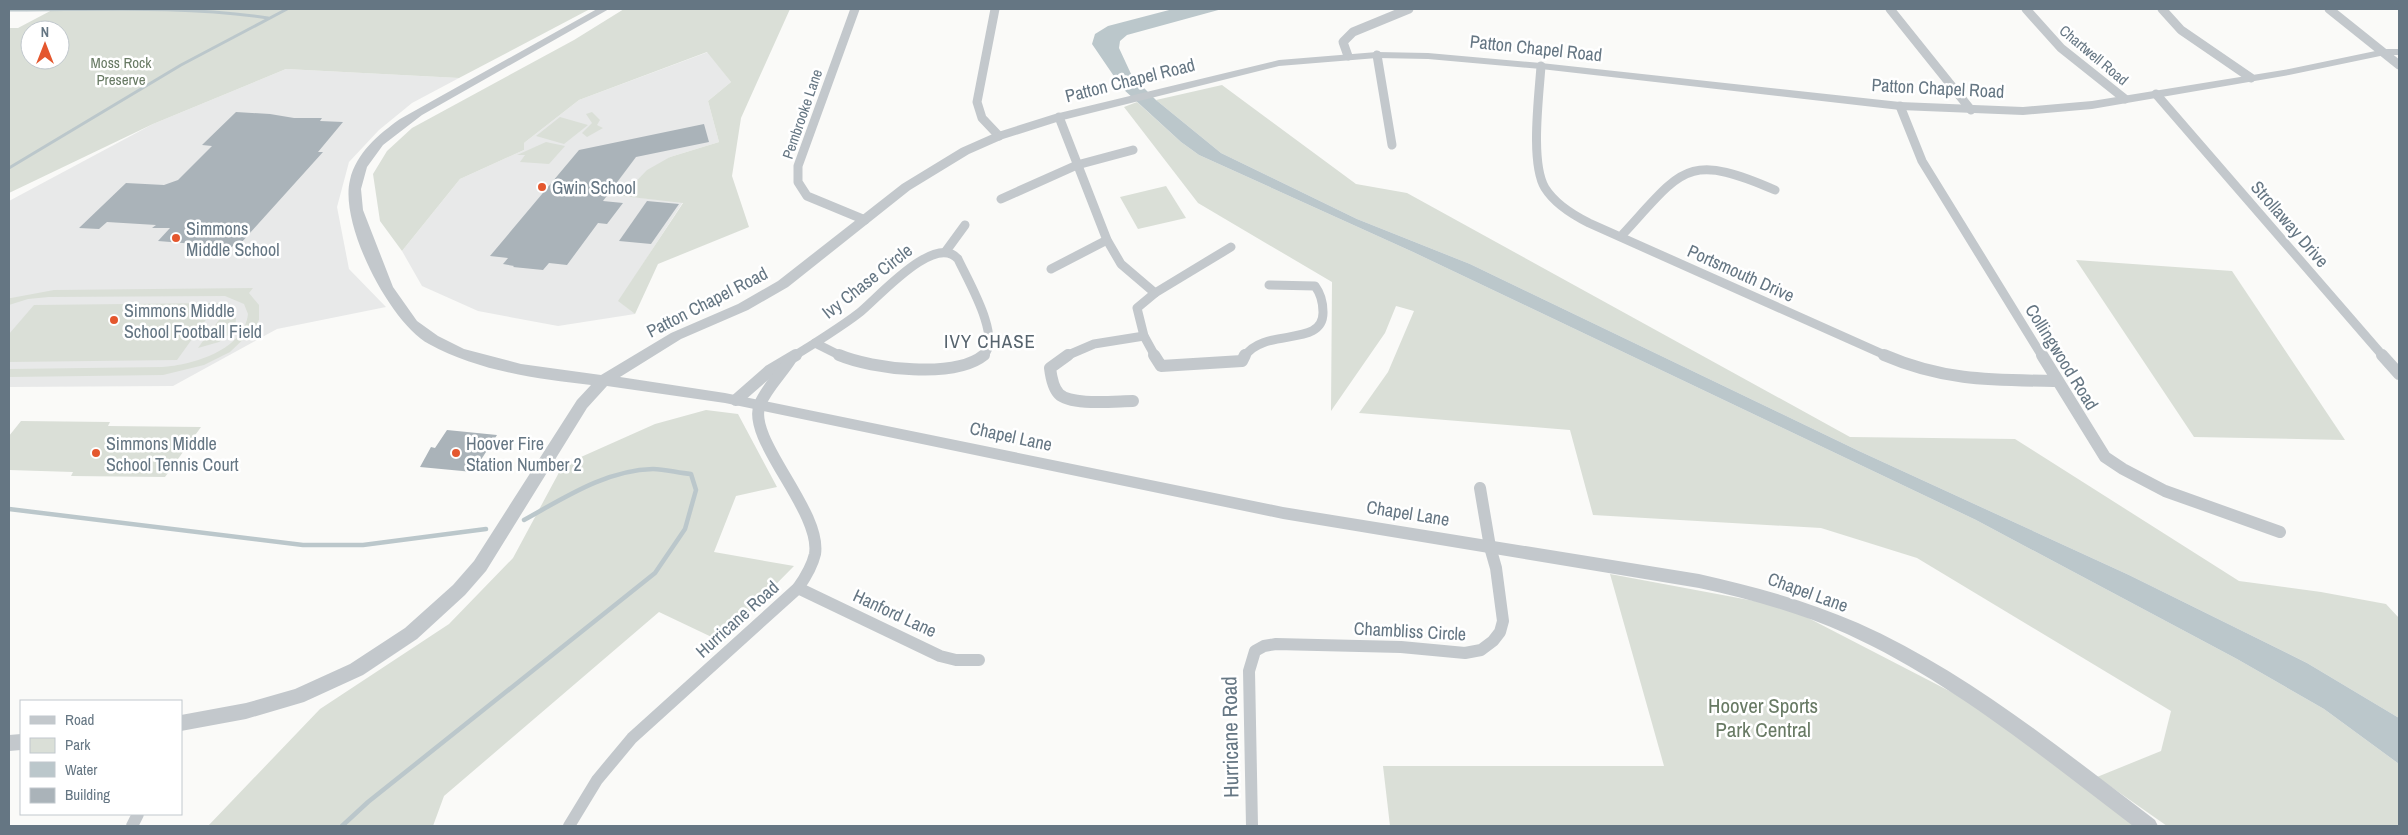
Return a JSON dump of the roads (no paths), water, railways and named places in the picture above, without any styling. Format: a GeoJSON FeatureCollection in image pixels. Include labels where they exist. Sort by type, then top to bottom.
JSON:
{"type":"FeatureCollection","features":[{"type":"Feature","properties":{"kind":"street"},"geometry":{"type":"LineString","coordinates":[[603,381],[575,379],[491,362],[438,344],[413,325],[393,302],[355,213],[353,194],[360,168],[369,154],[404,122],[604,9]]}},
{"type":"Feature","properties":{"kind":"street","name":"Pembrooke Lane"},"geometry":{"type":"LineString","coordinates":[[855,9],[798,166],[796,179],[801,190],[807,196],[865,220]]}},
{"type":"Feature","properties":{"kind":"street"},"geometry":{"type":"LineString","coordinates":[[994,9],[976,109],[983,120],[999,136]]}},
{"type":"Feature","properties":{"kind":"street"},"geometry":{"type":"LineString","coordinates":[[1348,56],[1344,42],[1353,32],[1409,9]]}},
{"type":"Feature","properties":{"kind":"street"},"geometry":{"type":"LineString","coordinates":[[1890,9],[1971,110]]}},
{"type":"Feature","properties":{"kind":"street","name":"Chartwell Road"},"geometry":{"type":"LineString","coordinates":[[2026,9],[2061,48],[2125,99]]}},
{"type":"Feature","properties":{"kind":"street"},"geometry":{"type":"LineString","coordinates":[[2162,9],[2181,30],[2250,78]]}},
{"type":"Feature","properties":{"kind":"street"},"geometry":{"type":"LineString","coordinates":[[2329,9],[2399,65]]}},
{"type":"Feature","properties":{"kind":"street","name":"Patton Chapel Road"},"geometry":{"type":"LineString","coordinates":[[182,723],[269,706],[306,692],[368,662],[430,618],[463,587],[480,566],[582,404],[603,381],[676,336],[763,296],[827,252],[865,220],[930,171],[965,151],[999,136],[1059,117],[1279,63],[1348,56],[1428,56],[1541,66],[1900,106],[1971,110],[2023,110],[2092,105],[2289,72],[2385,52],[2399,52]]}},
{"type":"Feature","properties":{"kind":"street"},"geometry":{"type":"LineString","coordinates":[[1377,55],[1392,145]]}},
{"type":"Feature","properties":{"kind":"street","name":"Portsmouth Drive"},"geometry":{"type":"LineString","coordinates":[[1541,66],[1538,164],[1542,182],[1555,200],[1575,216],[1605,230],[1623,234],[1636,244],[1894,360],[1933,372],[1969,378],[2056,381]]}},
{"type":"Feature","properties":{"kind":"street","name":"Strollaway Drive"},"geometry":{"type":"LineString","coordinates":[[2156,94],[2399,374]]}},
{"type":"Feature","properties":{"kind":"street","name":"Collingwood Road"},"geometry":{"type":"LineString","coordinates":[[1900,106],[1922,161],[2056,381],[2105,457],[2124,472],[2217,511],[2280,532]]}},
{"type":"Feature","properties":{"kind":"street"},"geometry":{"type":"LineString","coordinates":[[1059,117],[1107,240],[1121,264],[1156,293]]}},
{"type":"Feature","properties":{"kind":"street"},"geometry":{"type":"LineString","coordinates":[[1001,199],[1077,165],[1133,150]]}},
{"type":"Feature","properties":{"kind":"street"},"geometry":{"type":"LineString","coordinates":[[1623,234],[1680,175],[1699,170],[1716,170],[1744,176],[1775,190]]}},
{"type":"Feature","properties":{"kind":"street"},"geometry":{"type":"LineString","coordinates":[[946,251],[965,225]]}},
{"type":"Feature","properties":{"kind":"street"},"geometry":{"type":"LineString","coordinates":[[1051,269],[1107,240]]}},
{"type":"Feature","properties":{"kind":"street"},"geometry":{"type":"LineString","coordinates":[[1231,247],[1156,293],[1137,308],[1144,336],[1162,366],[1242,361],[1247,351],[1261,341],[1307,334],[1318,328],[1325,316],[1320,293],[1315,286],[1269,285]]}},
{"type":"Feature","properties":{"kind":"street","name":"Ivy Chase Circle"},"geometry":{"type":"LineString","coordinates":[[736,400],[769,371],[790,360],[859,313],[916,263],[927,256],[946,251],[953,253],[958,259],[990,329],[992,339],[989,348],[977,360],[969,365],[947,368],[870,365],[838,355],[816,343]]}},
{"type":"Feature","properties":{"kind":"street"},"geometry":{"type":"LineString","coordinates":[[1132,401],[1084,401],[1065,398],[1059,394],[1050,368],[1055,362],[1084,348],[1124,337],[1144,336]]}},
{"type":"Feature","properties":{"kind":"street","name":"Ivy Chase Circle"},"geometry":{"type":"LineString","coordinates":[[759,405],[790,360]]}},
{"type":"Feature","properties":{"kind":"street","name":"Chapel Lane"},"geometry":{"type":"LineString","coordinates":[[603,381],[645,385],[736,400],[1283,513],[1490,546],[1732,588],[1828,618],[1874,639],[2008,721],[2148,826]]}},
{"type":"Feature","properties":{"kind":"street","name":"Hurricane Road"},"geometry":{"type":"LineString","coordinates":[[569,826],[595,781],[625,745],[798,588],[808,574],[815,553],[812,528],[759,426],[759,405]]}},
{"type":"Feature","properties":{"kind":"street","name":"Chambliss Circle"},"geometry":{"type":"LineString","coordinates":[[1256,649],[1266,644],[1284,643],[1465,653],[1481,650],[1493,641],[1500,632],[1503,621],[1496,568],[1490,546],[1480,488]]}},
{"type":"Feature","properties":{"kind":"street","name":"Hanford Lane"},"geometry":{"type":"LineString","coordinates":[[798,588],[940,656],[956,660],[979,660]]}},
{"type":"Feature","properties":{"kind":"street","name":"Hurricane Road"},"geometry":{"type":"LineString","coordinates":[[1252,826],[1248,671],[1250,656],[1256,649]]}},
{"type":"Feature","properties":{"kind":"water"},"geometry":{"type":"Polygon","coordinates":[[[1173,9],[1222,9],[1127,35],[1120,41],[1119,48],[1132,76],[1156,100],[1221,153],[1357,219],[1470,264],[1859,451],[2129,575],[2307,663],[2399,718],[2399,764],[2324,709],[2237,659],[1976,520],[1413,252],[1199,155],[1181,142],[1122,88],[1092,44],[1095,34],[1108,26],[1173,9]]]}},
{"type":"Feature","properties":{"kind":"waterway"},"geometry":{"type":"LineString","coordinates":[[9,168],[181,65],[287,9]]}},
{"type":"Feature","properties":{"kind":"waterway"},"geometry":{"type":"LineString","coordinates":[[9,10],[204,11],[268,18]]}},
{"type":"Feature","properties":{"kind":"waterway"},"geometry":{"type":"LineString","coordinates":[[342,826],[368,802],[655,573],[685,529],[696,490],[691,474],[658,469],[636,471],[602,480],[570,494],[524,520]]}},
{"type":"Feature","properties":{"kind":"waterway"},"geometry":{"type":"LineString","coordinates":[[9,509],[303,545],[363,545],[486,529]]}},
{"type":"Feature","properties":{"kind":"place","name":"Gwin School"},"geometry":{"type":"Point","coordinates":[542,187]}},
{"type":"Feature","properties":{"kind":"place","name":"Simmons Middle School"},"geometry":{"type":"Point","coordinates":[176,238]}},
{"type":"Feature","properties":{"kind":"place","name":"Simmons Middle School Football Field"},"geometry":{"type":"Point","coordinates":[114,320]}},
{"type":"Feature","properties":{"kind":"place","name":"Simmons Middle School Tennis Court"},"geometry":{"type":"Point","coordinates":[96,453]}},
{"type":"Feature","properties":{"kind":"place","name":"Hoover Fire Station Number 2"},"geometry":{"type":"Point","coordinates":[456,453]}},
{"type":"Feature","properties":{"kind":"district","name":"IVY CHASE"},"geometry":{"type":"Point","coordinates":[990,341]}},
{"type":"Feature","properties":{"kind":"park label","name":"Moss Rock Preserve"},"geometry":{"type":"Point","coordinates":[121,70]}},
{"type":"Feature","properties":{"kind":"park label","name":"Hoover Sports Park Central"},"geometry":{"type":"Point","coordinates":[1763,717]}}]}
